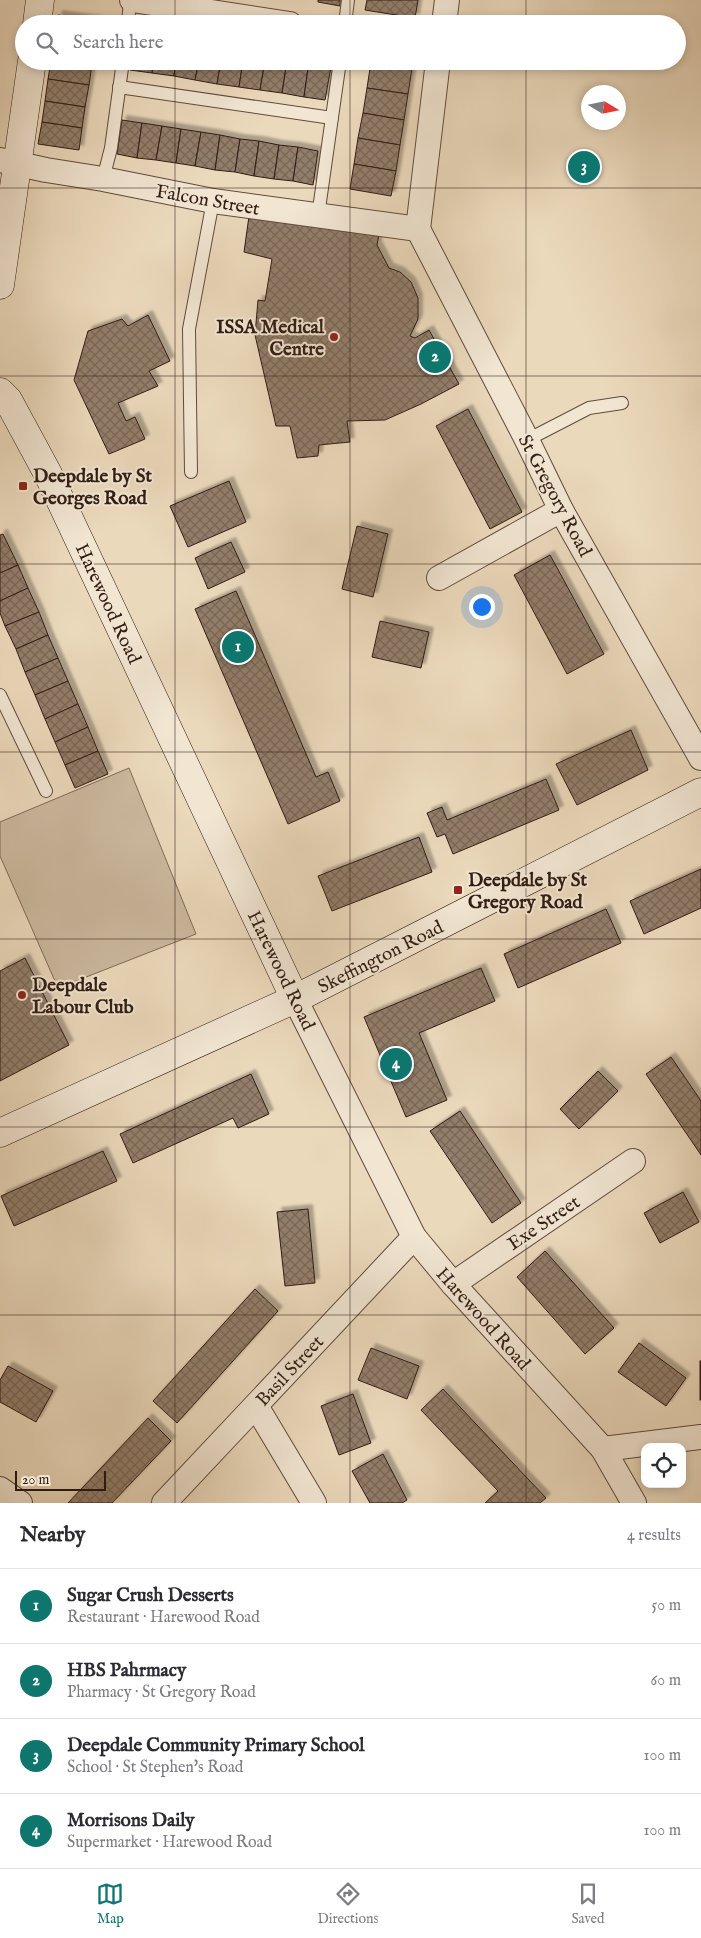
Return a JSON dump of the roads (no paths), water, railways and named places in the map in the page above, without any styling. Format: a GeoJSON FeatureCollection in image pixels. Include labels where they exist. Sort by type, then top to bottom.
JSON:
{"type":"FeatureCollection","features":[{"type":"Feature","properties":{"kind":"street"},"geometry":{"type":"LineString","coordinates":[[38,15],[40,0]]}},
{"type":"Feature","properties":{"kind":"street"},"geometry":{"type":"LineString","coordinates":[[131,0],[230,15]]}},
{"type":"Feature","properties":{"kind":"street"},"geometry":{"type":"LineString","coordinates":[[445,15],[447,0]]}},
{"type":"Feature","properties":{"kind":"street"},"geometry":{"type":"LineString","coordinates":[[0,285],[9,162],[30,70]]}},
{"type":"Feature","properties":{"kind":"street"},"geometry":{"type":"LineString","coordinates":[[418,229],[437,70]]}},
{"type":"Feature","properties":{"kind":"street","name":"Falcon Street"},"geometry":{"type":"LineString","coordinates":[[9,162],[213,201],[418,229]]}},
{"type":"Feature","properties":{"kind":"street","name":"St Gregory Road"},"geometry":{"type":"LineString","coordinates":[[418,229],[528,440],[561,510],[701,758]]}},
{"type":"Feature","properties":{"kind":"street","name":"Harewood Road"},"geometry":{"type":"LineString","coordinates":[[0,392],[8,400],[48,474],[295,999],[414,1236],[453,1284],[603,1450],[634,1503]]}},
{"type":"Feature","properties":{"kind":"street"},"geometry":{"type":"LineString","coordinates":[[439,578],[561,510]]}},
{"type":"Feature","properties":{"kind":"street","name":"Skeffington Road"},"geometry":{"type":"LineString","coordinates":[[0,1133],[295,999],[701,792]]}},
{"type":"Feature","properties":{"kind":"street","name":"Exe Street"},"geometry":{"type":"LineString","coordinates":[[453,1284],[633,1161]]}},
{"type":"Feature","properties":{"kind":"street","name":"Basil Street"},"geometry":{"type":"LineString","coordinates":[[164,1503],[414,1236]]}},
{"type":"Feature","properties":{"kind":"street"},"geometry":{"type":"LineString","coordinates":[[256,1406],[314,1503]]}},
{"type":"Feature","properties":{"kind":"street"},"geometry":{"type":"LineString","coordinates":[[603,1450],[701,1437]]}},
{"type":"Feature","properties":{"kind":"street"},"geometry":{"type":"LineString","coordinates":[[0,1488],[20,1503]]}},
{"type":"Feature","properties":{"kind":"lane"},"geometry":{"type":"LineString","coordinates":[[129,15],[131,0]]}},
{"type":"Feature","properties":{"kind":"lane"},"geometry":{"type":"LineString","coordinates":[[346,15],[348,0]]}},
{"type":"Feature","properties":{"kind":"lane"},"geometry":{"type":"LineString","coordinates":[[102,179],[112,148],[122,70]]}},
{"type":"Feature","properties":{"kind":"lane"},"geometry":{"type":"LineString","coordinates":[[318,216],[339,70]]}},
{"type":"Feature","properties":{"kind":"lane"},"geometry":{"type":"LineString","coordinates":[[119,87],[332,118]]}},
{"type":"Feature","properties":{"kind":"lane"},"geometry":{"type":"LineString","coordinates":[[191,472],[190,329],[213,201]]}},
{"type":"Feature","properties":{"kind":"lane"},"geometry":{"type":"LineString","coordinates":[[528,440],[589,408],[622,403]]}},
{"type":"Feature","properties":{"kind":"lane"},"geometry":{"type":"LineString","coordinates":[[0,695],[46,791]]}},
{"type":"Feature","properties":{"kind":"place","name":"Deepdale Community Primary School"},"geometry":{"type":"Point","coordinates":[584,167]}},
{"type":"Feature","properties":{"kind":"place","name":"ISSA Medical Centre"},"geometry":{"type":"Point","coordinates":[334,337]}},
{"type":"Feature","properties":{"kind":"place","name":"HBS Pahrmacy"},"geometry":{"type":"Point","coordinates":[435,357]}},
{"type":"Feature","properties":{"kind":"place","name":"Deepdale by St Georges Road"},"geometry":{"type":"Point","coordinates":[23,486]}},
{"type":"Feature","properties":{"kind":"place","name":"Sugar Crush Desserts"},"geometry":{"type":"Point","coordinates":[238,647]}},
{"type":"Feature","properties":{"kind":"place","name":"Deepdale by St Gregory Road"},"geometry":{"type":"Point","coordinates":[458,890]}},
{"type":"Feature","properties":{"kind":"place","name":"Deepdale Labour Club"},"geometry":{"type":"Point","coordinates":[22,995]}},
{"type":"Feature","properties":{"kind":"place","name":"Morrisons Daily"},"geometry":{"type":"Point","coordinates":[396,1064]}}]}
